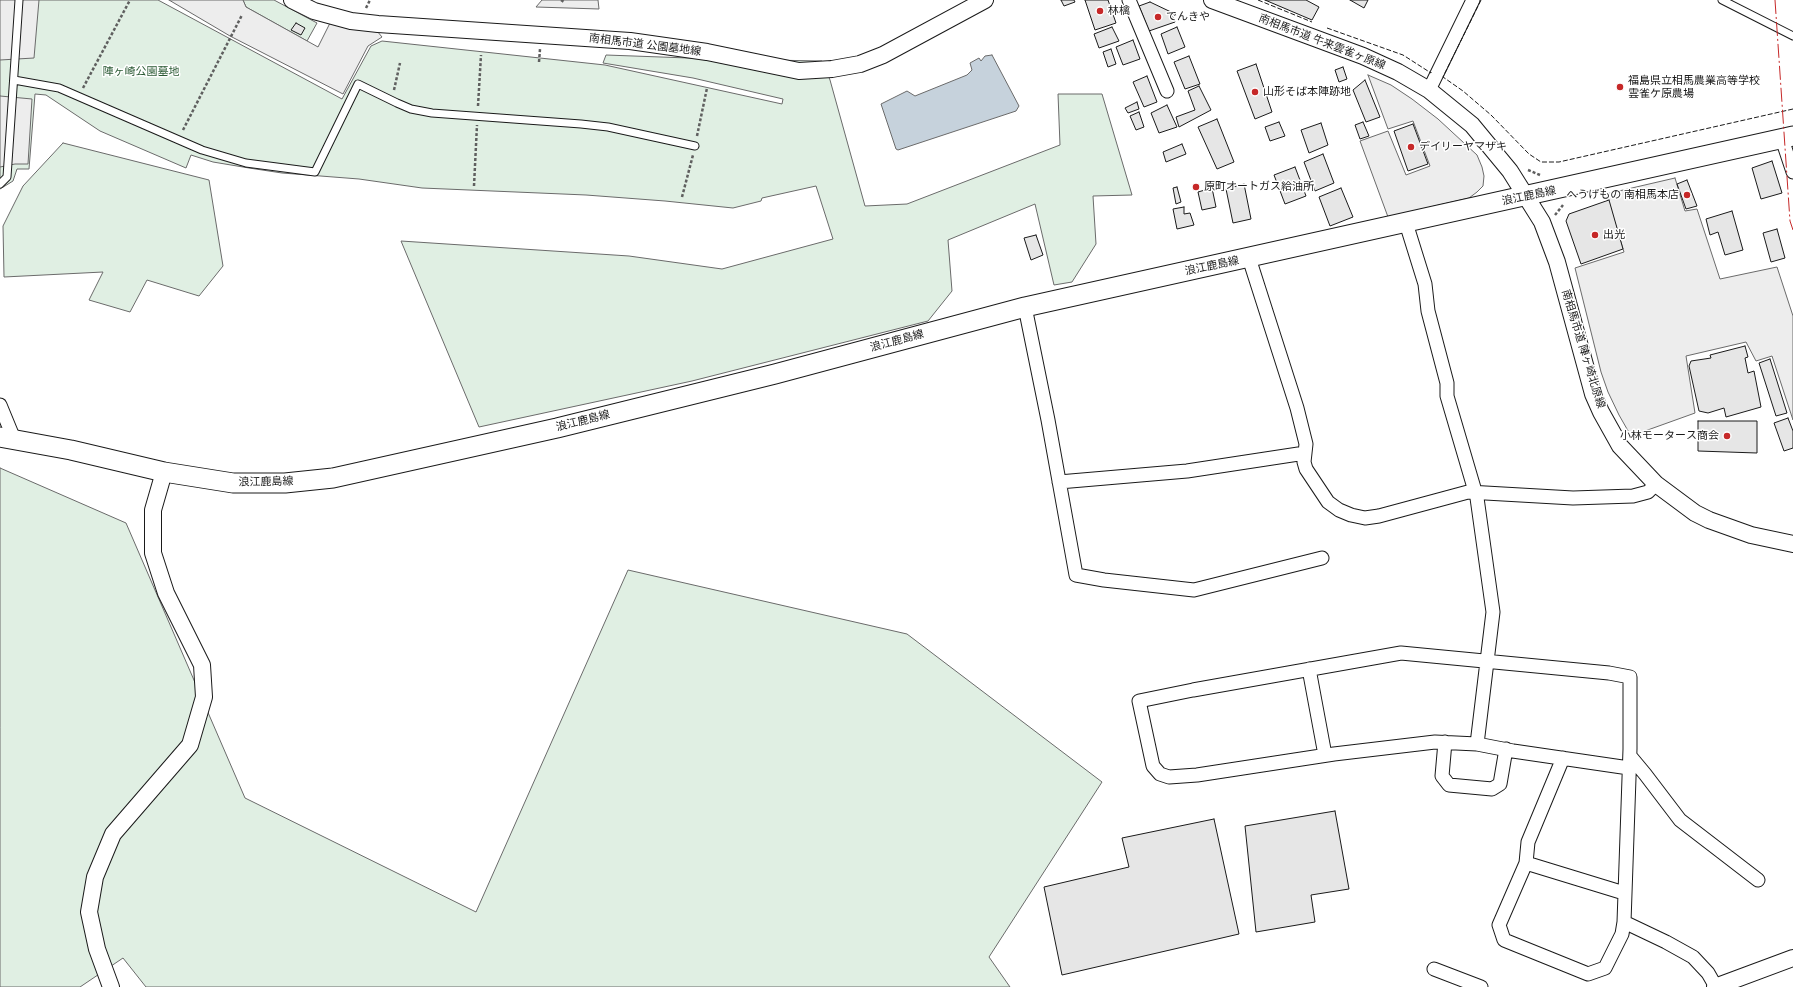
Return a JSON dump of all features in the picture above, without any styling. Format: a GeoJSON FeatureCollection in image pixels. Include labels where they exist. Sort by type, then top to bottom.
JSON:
{"type":"FeatureCollection","features":[{"type":"Feature","properties":{"kind":"main road","name":"浪江鹿島線"},"geometry":{"type":"LineString","coordinates":[[7,438],[71,450],[164,472],[233,483],[285,483],[333,478],[550,429],[760,378],[1025,307],[1787,138]]}},
{"type":"Feature","properties":{"kind":"street","name":"南相馬市道 公園墓地線"},"geometry":{"type":"LineString","coordinates":[[292,0],[314,11],[351,21],[630,41],[707,52],[799,71],[832,70],[860,64],[883,55],[985,0]]}},
{"type":"Feature","properties":{"kind":"street"},"geometry":{"type":"LineString","coordinates":[[1129,0],[1167,91]]}},
{"type":"Feature","properties":{"kind":"street","name":"南相馬市道 牛来雲雀ヶ原線"},"geometry":{"type":"LineString","coordinates":[[1212,0],[1363,56],[1398,72],[1429,90],[1472,125],[1510,171],[1527,196]]}},
{"type":"Feature","properties":{"kind":"street"},"geometry":{"type":"LineString","coordinates":[[1429,90],[1473,0]]}},
{"type":"Feature","properties":{"kind":"street"},"geometry":{"type":"LineString","coordinates":[[1787,138],[1793,172]]}},
{"type":"Feature","properties":{"kind":"street","name":"南相馬市道 陣ヶ崎北原線"},"geometry":{"type":"LineString","coordinates":[[1527,196],[1542,222],[1557,262],[1589,378],[1601,412],[1620,446],[1656,484],[1695,513],[1709,520],[1751,534],[1793,544]]}},
{"type":"Feature","properties":{"kind":"street"},"geometry":{"type":"LineString","coordinates":[[1406,223],[1425,284],[1428,311],[1447,383],[1447,396],[1476,492],[1493,612],[1478,744]]}},
{"type":"Feature","properties":{"kind":"street"},"geometry":{"type":"LineString","coordinates":[[1249,258],[1297,408],[1306,444],[1304,462],[1306,469],[1328,502],[1339,510],[1351,516],[1365,518],[1462,494],[1476,492],[1573,498],[1634,496],[1648,492],[1656,484]]}},
{"type":"Feature","properties":{"kind":"street"},"geometry":{"type":"LineString","coordinates":[[1025,307],[1076,575],[1082,577],[1194,590],[1322,558]]}},
{"type":"Feature","properties":{"kind":"street"},"geometry":{"type":"LineString","coordinates":[[0,405],[7,438]]}},
{"type":"Feature","properties":{"kind":"street"},"geometry":{"type":"LineString","coordinates":[[1059,482],[1180,472],[1305,453]]}},
{"type":"Feature","properties":{"kind":"street"},"geometry":{"type":"LineString","coordinates":[[111,987],[97,949],[89,912],[95,877],[113,834],[190,745],[204,697],[202,665],[166,593],[153,553],[153,510],[164,472]]}},
{"type":"Feature","properties":{"kind":"street"},"geometry":{"type":"LineString","coordinates":[[1563,758],[1528,842],[1526,863],[1499,925],[1504,940],[1588,974],[1606,968],[1622,934],[1624,922],[1629,762],[1630,677],[1609,673],[1401,653],[1139,701],[1153,766],[1160,774],[1169,777],[1216,773],[1325,756],[1434,742],[1478,744],[1563,758],[1629,762],[1645,774],[1680,820],[1758,880]]}},
{"type":"Feature","properties":{"kind":"street"},"geometry":{"type":"LineString","coordinates":[[1310,669],[1325,756]]}},
{"type":"Feature","properties":{"kind":"street"},"geometry":{"type":"LineString","coordinates":[[1445,742],[1442,776],[1449,785],[1492,789],[1500,784],[1506,749]]}},
{"type":"Feature","properties":{"kind":"street"},"geometry":{"type":"LineString","coordinates":[[1526,863],[1624,893]]}},
{"type":"Feature","properties":{"kind":"street"},"geometry":{"type":"LineString","coordinates":[[1624,922],[1693,957],[1708,973],[1716,987],[1793,958]]}},
{"type":"Feature","properties":{"kind":"street"},"geometry":{"type":"LineString","coordinates":[[1434,969],[1481,987]]}},
{"type":"Feature","properties":{"kind":"lane"},"geometry":{"type":"LineString","coordinates":[[0,184],[7,177],[19,0]]}},
{"type":"Feature","properties":{"kind":"lane"},"geometry":{"type":"LineString","coordinates":[[1722,0],[1793,36]]}},
{"type":"Feature","properties":{"kind":"lane"},"geometry":{"type":"LineString","coordinates":[[14,80],[59,88],[78,98],[202,150],[246,162],[315,172],[358,84],[392,101],[411,108],[432,113],[608,127],[695,146]]}},
{"type":"Feature","properties":{"kind":"path"},"geometry":{"type":"LineString","coordinates":[[78,98],[130,0]]}},
{"type":"Feature","properties":{"kind":"path"},"geometry":{"type":"LineString","coordinates":[[178,140],[242,15]]}},
{"type":"Feature","properties":{"kind":"path"},"geometry":{"type":"LineString","coordinates":[[539,62],[540,44]]}},
{"type":"Feature","properties":{"kind":"path"},"geometry":{"type":"LineString","coordinates":[[392,101],[400,64]]}},
{"type":"Feature","properties":{"kind":"green space","name":"陣ヶ崎公園墓地"},"geometry":{"type":"Polygon","coordinates":[[[0,0],[158,0],[342,99],[371,46],[382,41],[605,65],[782,104],[783,99],[693,78],[603,63],[606,55],[822,61],[830,80],[865,206],[907,204],[1060,145],[1058,94],[1102,94],[1132,195],[1093,196],[1096,244],[1072,282],[1054,285],[1035,204],[948,240],[952,291],[928,321],[692,381],[479,427],[401,241],[629,256],[722,269],[833,239],[816,186],[762,198],[761,201],[733,208],[586,195],[422,188],[359,179],[282,173],[213,162],[191,155],[186,168],[100,131],[46,95],[35,94],[29,169],[17,169],[13,181],[0,189],[0,0]]]}},
{"type":"Feature","properties":{"kind":"green space"},"geometry":{"type":"Polygon","coordinates":[[[243,0],[274,0],[317,23],[307,41],[246,7],[243,0]]]}},
{"type":"Feature","properties":{"kind":"green space"},"geometry":{"type":"Polygon","coordinates":[[[63,143],[209,180],[223,266],[199,296],[147,280],[130,312],[89,300],[103,272],[4,277],[3,226],[23,186],[63,143]]]}},
{"type":"Feature","properties":{"kind":"green space"},"geometry":{"type":"Polygon","coordinates":[[[0,468],[126,523],[245,798],[476,912],[628,570],[907,634],[1102,782],[989,957],[1010,987],[146,987],[123,958],[80,987],[0,987],[0,468]]]}},
{"type":"Feature","properties":{"kind":"shaded area"},"geometry":{"type":"Polygon","coordinates":[[[0,0],[39,0],[34,58],[0,60],[0,0]]]}},
{"type":"Feature","properties":{"kind":"shaded area"},"geometry":{"type":"Polygon","coordinates":[[[169,0],[243,0],[246,7],[318,47],[330,23],[352,29],[377,31],[382,37],[368,46],[343,94],[230,36],[169,0]]]}},
{"type":"Feature","properties":{"kind":"shaded area"},"geometry":{"type":"Polygon","coordinates":[[[542,0],[598,0],[599,9],[536,7],[542,0]]]}},
{"type":"Feature","properties":{"kind":"shaded area"},"geometry":{"type":"Polygon","coordinates":[[[992,55],[1019,106],[1016,111],[898,150],[896,149],[881,104],[907,91],[915,96],[967,75],[972,70],[970,63],[979,58],[981,61],[985,56],[992,55]]]}},
{"type":"Feature","properties":{"kind":"shaded area"},"geometry":{"type":"Polygon","coordinates":[[[1368,75],[1391,85],[1412,99],[1438,119],[1477,155],[1484,176],[1483,186],[1477,192],[1469,198],[1388,217],[1360,141],[1388,131],[1406,175],[1430,166],[1413,121],[1388,129],[1368,75]]]}},
{"type":"Feature","properties":{"kind":"shaded area"},"geometry":{"type":"Polygon","coordinates":[[[0,96],[32,99],[28,164],[15,164],[0,167],[0,96]]]}},
{"type":"Feature","properties":{"kind":"shaded area"},"geometry":{"type":"Polygon","coordinates":[[[1675,178],[1685,211],[1697,209],[1720,279],[1777,267],[1793,316],[1793,420],[1772,356],[1756,361],[1746,342],[1686,356],[1695,413],[1631,436],[1619,415],[1608,392],[1601,372],[1575,268],[1624,252],[1606,194],[1675,178]]]}},
{"type":"Feature","properties":{"kind":"building"},"geometry":{"type":"Polygon","coordinates":[[[1061,0],[1074,0],[1075,2],[1064,6],[1061,0]]]}},
{"type":"Feature","properties":{"kind":"building","name":"林檎"},"geometry":{"type":"Polygon","coordinates":[[[1085,0],[1108,0],[1116,23],[1095,30],[1085,0]]]}},
{"type":"Feature","properties":{"kind":"building"},"geometry":{"type":"Polygon","coordinates":[[[1265,0],[1306,0],[1319,7],[1312,20],[1265,0]]]}},
{"type":"Feature","properties":{"kind":"building"},"geometry":{"type":"Polygon","coordinates":[[[1350,0],[1368,0],[1364,8],[1350,0]]]}},
{"type":"Feature","properties":{"kind":"building","name":"でんきや"},"geometry":{"type":"Polygon","coordinates":[[[1150,2],[1171,12],[1175,22],[1149,31],[1139,6],[1150,2]]]}},
{"type":"Feature","properties":{"kind":"building"},"geometry":{"type":"Polygon","coordinates":[[[296,23],[305,28],[301,35],[291,30],[296,23]]]}},
{"type":"Feature","properties":{"kind":"building"},"geometry":{"type":"Polygon","coordinates":[[[1112,27],[1119,41],[1099,48],[1094,34],[1112,27]]]}},
{"type":"Feature","properties":{"kind":"building"},"geometry":{"type":"Polygon","coordinates":[[[1177,27],[1185,47],[1168,54],[1161,34],[1177,27]]]}},
{"type":"Feature","properties":{"kind":"building"},"geometry":{"type":"Polygon","coordinates":[[[1133,40],[1140,59],[1123,65],[1116,47],[1133,40]]]}},
{"type":"Feature","properties":{"kind":"building"},"geometry":{"type":"Polygon","coordinates":[[[1111,49],[1116,64],[1108,67],[1103,52],[1111,49]]]}},
{"type":"Feature","properties":{"kind":"building"},"geometry":{"type":"Polygon","coordinates":[[[1189,56],[1200,84],[1185,89],[1174,62],[1189,56]]]}},
{"type":"Feature","properties":{"kind":"building","name":"山形そば本陣跡地"},"geometry":{"type":"Polygon","coordinates":[[[1256,64],[1272,112],[1255,119],[1237,71],[1256,64]]]}},
{"type":"Feature","properties":{"kind":"building"},"geometry":{"type":"Polygon","coordinates":[[[1343,67],[1347,79],[1339,82],[1335,70],[1343,67]]]}},
{"type":"Feature","properties":{"kind":"building"},"geometry":{"type":"Polygon","coordinates":[[[1147,76],[1157,102],[1144,107],[1133,82],[1147,76]]]}},
{"type":"Feature","properties":{"kind":"building"},"geometry":{"type":"Polygon","coordinates":[[[1365,80],[1380,117],[1366,122],[1353,90],[1365,80]]]}},
{"type":"Feature","properties":{"kind":"building"},"geometry":{"type":"Polygon","coordinates":[[[1199,86],[1211,110],[1179,127],[1176,117],[1195,110],[1188,91],[1199,86]]]}},
{"type":"Feature","properties":{"kind":"building"},"geometry":{"type":"Polygon","coordinates":[[[1137,102],[1139,109],[1128,113],[1125,108],[1137,102]]]}},
{"type":"Feature","properties":{"kind":"building"},"geometry":{"type":"Polygon","coordinates":[[[1167,105],[1177,127],[1159,133],[1151,113],[1167,105]]]}},
{"type":"Feature","properties":{"kind":"building"},"geometry":{"type":"Polygon","coordinates":[[[1139,112],[1144,127],[1136,130],[1130,116],[1139,112]]]}},
{"type":"Feature","properties":{"kind":"building"},"geometry":{"type":"Polygon","coordinates":[[[1217,119],[1234,162],[1217,169],[1198,127],[1217,119]]]}},
{"type":"Feature","properties":{"kind":"building"},"geometry":{"type":"Polygon","coordinates":[[[1279,122],[1285,136],[1270,141],[1265,127],[1279,122]]]}},
{"type":"Feature","properties":{"kind":"building"},"geometry":{"type":"Polygon","coordinates":[[[1363,122],[1369,136],[1360,139],[1355,125],[1363,122]]]}},
{"type":"Feature","properties":{"kind":"building"},"geometry":{"type":"Polygon","coordinates":[[[1321,123],[1328,145],[1309,153],[1301,130],[1321,123]]]}},
{"type":"Feature","properties":{"kind":"building","name":"デイリーヤマザキ"},"geometry":{"type":"Polygon","coordinates":[[[1413,124],[1428,164],[1408,171],[1394,131],[1413,124]]]}},
{"type":"Feature","properties":{"kind":"building"},"geometry":{"type":"Polygon","coordinates":[[[1182,144],[1186,154],[1166,162],[1163,152],[1182,144]]]}},
{"type":"Feature","properties":{"kind":"building"},"geometry":{"type":"Polygon","coordinates":[[[1323,154],[1334,183],[1315,191],[1304,162],[1323,154]]]}},
{"type":"Feature","properties":{"kind":"building"},"geometry":{"type":"Polygon","coordinates":[[[1772,161],[1782,193],[1761,199],[1752,168],[1772,161]]]}},
{"type":"Feature","properties":{"kind":"building"},"geometry":{"type":"Polygon","coordinates":[[[1295,167],[1306,196],[1285,204],[1274,175],[1295,167]]]}},
{"type":"Feature","properties":{"kind":"building","name":"へうげもの 南相馬本店"},"geometry":{"type":"Polygon","coordinates":[[[1687,180],[1697,206],[1686,209],[1677,184],[1687,180]]]}},
{"type":"Feature","properties":{"kind":"building"},"geometry":{"type":"Polygon","coordinates":[[[1244,184],[1251,219],[1233,223],[1226,189],[1244,184]]]}},
{"type":"Feature","properties":{"kind":"building"},"geometry":{"type":"Polygon","coordinates":[[[1177,187],[1181,202],[1176,204],[1173,188],[1177,187]]]}},
{"type":"Feature","properties":{"kind":"building"},"geometry":{"type":"Polygon","coordinates":[[[1212,188],[1216,207],[1202,210],[1198,192],[1212,188]]]}},
{"type":"Feature","properties":{"kind":"building"},"geometry":{"type":"Polygon","coordinates":[[[1341,188],[1353,217],[1330,226],[1319,197],[1341,188]]]}},
{"type":"Feature","properties":{"kind":"building","name":"出光"},"geometry":{"type":"Polygon","coordinates":[[[1609,200],[1623,249],[1581,264],[1566,221],[1569,214],[1609,200]]]}},
{"type":"Feature","properties":{"kind":"building"},"geometry":{"type":"Polygon","coordinates":[[[1184,207],[1184,214],[1190,213],[1194,225],[1177,229],[1173,209],[1184,207]]]}},
{"type":"Feature","properties":{"kind":"building"},"geometry":{"type":"Polygon","coordinates":[[[1732,211],[1743,250],[1725,255],[1718,232],[1710,235],[1706,219],[1732,211]]]}},
{"type":"Feature","properties":{"kind":"building"},"geometry":{"type":"Polygon","coordinates":[[[1777,229],[1785,258],[1771,262],[1763,233],[1777,229]]]}},
{"type":"Feature","properties":{"kind":"building"},"geometry":{"type":"Polygon","coordinates":[[[1036,235],[1043,255],[1031,260],[1024,238],[1036,235]]]}},
{"type":"Feature","properties":{"kind":"building"},"geometry":{"type":"Polygon","coordinates":[[[1745,346],[1748,357],[1745,358],[1748,373],[1754,371],[1761,407],[1726,417],[1724,408],[1708,413],[1699,411],[1689,366],[1691,361],[1711,358],[1710,355],[1745,346]]]}},
{"type":"Feature","properties":{"kind":"building"},"geometry":{"type":"Polygon","coordinates":[[[1770,359],[1787,413],[1776,416],[1759,363],[1770,359]]]}},
{"type":"Feature","properties":{"kind":"building"},"geometry":{"type":"Polygon","coordinates":[[[1788,418],[1793,431],[1793,448],[1784,451],[1774,423],[1788,418]]]}},
{"type":"Feature","properties":{"kind":"building","name":"小林モータース商会"},"geometry":{"type":"Polygon","coordinates":[[[1698,421],[1757,421],[1757,453],[1698,451],[1698,421]]]}},
{"type":"Feature","properties":{"kind":"building"},"geometry":{"type":"Polygon","coordinates":[[[1335,811],[1349,889],[1311,895],[1315,922],[1256,932],[1245,826],[1335,811]]]}},
{"type":"Feature","properties":{"kind":"building"},"geometry":{"type":"Polygon","coordinates":[[[1214,819],[1239,934],[1062,975],[1044,887],[1129,867],[1122,838],[1214,819]]]}},
{"type":"Feature","properties":{"kind":"fence"},"geometry":{"type":"LineString","coordinates":[[1258,0],[1312,22]]}},
{"type":"Feature","properties":{"kind":"fence"},"geometry":{"type":"LineString","coordinates":[[1481,0],[1443,77],[1463,91],[1491,115],[1529,154],[1541,162],[1559,162],[1793,109]]}},
{"type":"Feature","properties":{"kind":"fence"},"geometry":{"type":"LineString","coordinates":[[1327,28],[1403,55],[1431,72]]}},
{"type":"Feature","properties":{"kind":"power"},"geometry":{"type":"LineString","coordinates":[[1775,0],[1790,221],[1793,230]]}},
{"type":"Feature","properties":{"kind":"place","name":"林檎"},"geometry":{"type":"Point","coordinates":[1100,11]}},
{"type":"Feature","properties":{"kind":"place","name":"でんきや"},"geometry":{"type":"Point","coordinates":[1158,17]}},
{"type":"Feature","properties":{"kind":"place","name":"福島県立相馬農業高等学校 雲雀ケ原農場"},"geometry":{"type":"Point","coordinates":[1620,87]}},
{"type":"Feature","properties":{"kind":"place","name":"山形そば本陣跡地"},"geometry":{"type":"Point","coordinates":[1255,92]}},
{"type":"Feature","properties":{"kind":"place","name":"デイリーヤマザキ"},"geometry":{"type":"Point","coordinates":[1411,147]}},
{"type":"Feature","properties":{"kind":"place","name":"原町オートガス給油所"},"geometry":{"type":"Point","coordinates":[1196,187]}},
{"type":"Feature","properties":{"kind":"place","name":"へうげもの 南相馬本店"},"geometry":{"type":"Point","coordinates":[1687,195]}},
{"type":"Feature","properties":{"kind":"place","name":"出光"},"geometry":{"type":"Point","coordinates":[1595,235]}},
{"type":"Feature","properties":{"kind":"place","name":"小林モータース商会"},"geometry":{"type":"Point","coordinates":[1727,436]}}]}
